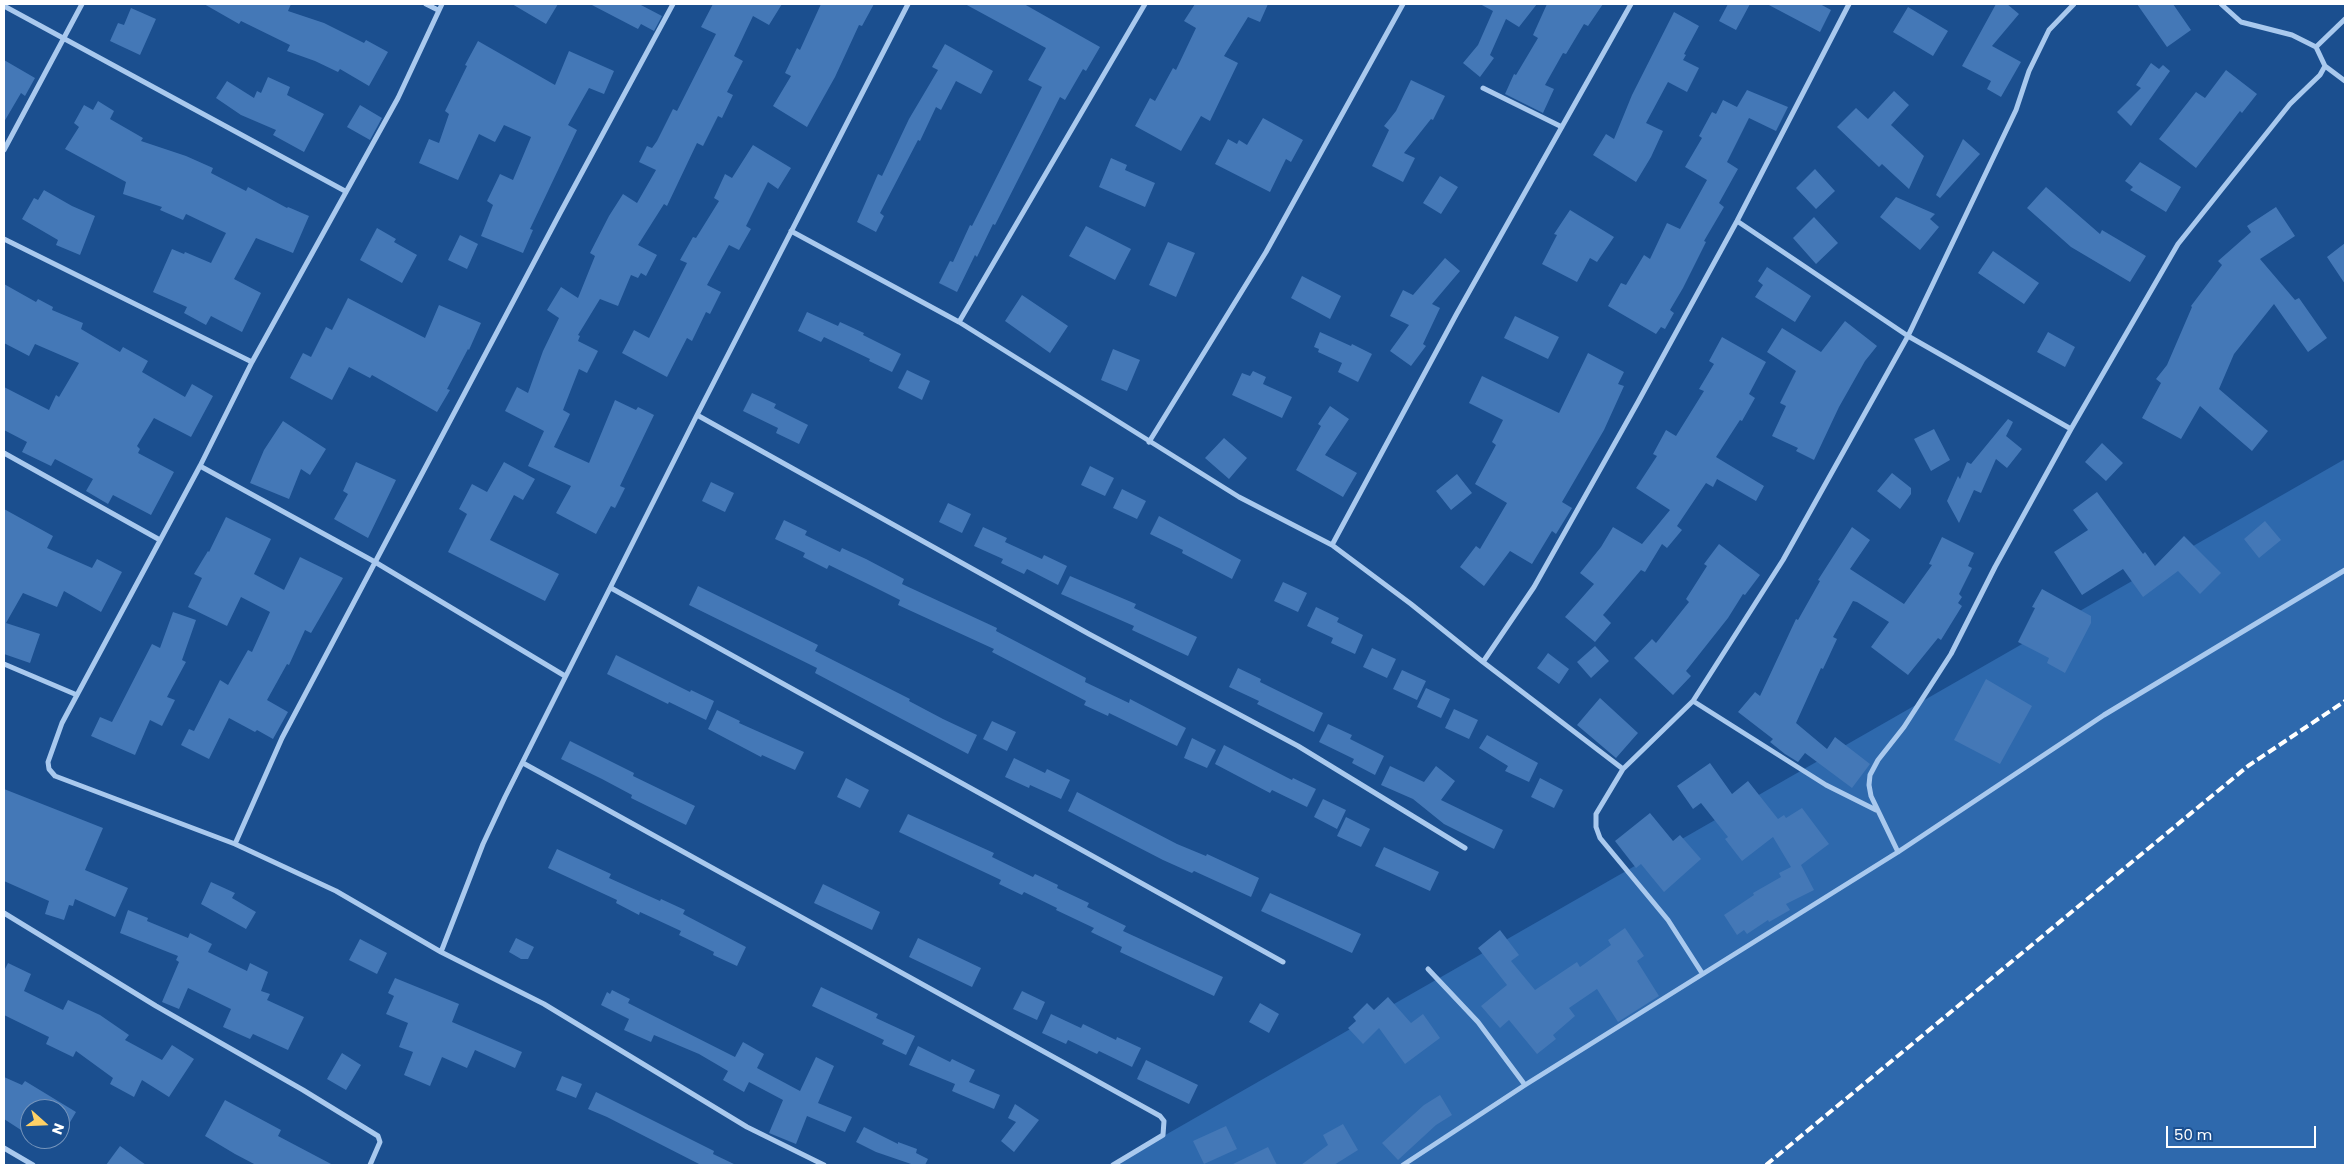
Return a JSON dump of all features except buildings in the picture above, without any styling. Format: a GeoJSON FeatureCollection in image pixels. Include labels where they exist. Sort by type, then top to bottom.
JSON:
{"type":"FeatureCollection","features":[{"type":"Feature","properties":{"kind":"street"},"geometry":{"type":"LineString","coordinates":[[4,150],[82,4]]}},
{"type":"Feature","properties":{"kind":"street"},"geometry":{"type":"LineString","coordinates":[[426,4],[438,10]]}},
{"type":"Feature","properties":{"kind":"street"},"geometry":{"type":"LineString","coordinates":[[442,4],[398,98],[345,190],[252,362],[200,466],[76,695],[62,723],[48,762],[50,769],[55,776],[235,844],[336,891],[441,952],[544,1004],[747,1127],[824,1165]]}},
{"type":"Feature","properties":{"kind":"street"},"geometry":{"type":"LineString","coordinates":[[235,844],[282,738],[673,4]]}},
{"type":"Feature","properties":{"kind":"street"},"geometry":{"type":"LineString","coordinates":[[441,952],[483,844],[565,676],[908,4]]}},
{"type":"Feature","properties":{"kind":"street"},"geometry":{"type":"LineString","coordinates":[[959,322],[1145,4]]}},
{"type":"Feature","properties":{"kind":"street"},"geometry":{"type":"LineString","coordinates":[[1149,442],[1266,252],[1403,4]]}},
{"type":"Feature","properties":{"kind":"street"},"geometry":{"type":"LineString","coordinates":[[1332,545],[1456,315],[1631,4]]}},
{"type":"Feature","properties":{"kind":"street"},"geometry":{"type":"LineString","coordinates":[[1483,662],[1534,588],[1737,221],[1849,4]]}},
{"type":"Feature","properties":{"kind":"street"},"geometry":{"type":"LineString","coordinates":[[1702,973],[1668,920],[1600,838],[1596,827],[1596,814],[1623,769],[1692,701],[1783,560],[1908,336],[2016,110],[2028,71],[2049,30],[2074,4]]}},
{"type":"Feature","properties":{"kind":"street"},"geometry":{"type":"LineString","coordinates":[[2221,4],[2241,22],[2292,35],[2316,46],[2325,66],[2345,81]]}},
{"type":"Feature","properties":{"kind":"street"},"geometry":{"type":"LineString","coordinates":[[4,6],[345,190]]}},
{"type":"Feature","properties":{"kind":"street"},"geometry":{"type":"LineString","coordinates":[[2316,46],[2345,19]]}},
{"type":"Feature","properties":{"kind":"street"},"geometry":{"type":"LineString","coordinates":[[1898,852],[1876,810],[1869,785],[1870,775],[1878,760],[1904,727],[1951,654],[2071,429],[2178,244],[2290,104],[2320,76],[2325,66]]}},
{"type":"Feature","properties":{"kind":"street"},"geometry":{"type":"LineString","coordinates":[[1483,88],[1562,126]]}},
{"type":"Feature","properties":{"kind":"street"},"geometry":{"type":"LineString","coordinates":[[1737,221],[1908,336],[2071,429]]}},
{"type":"Feature","properties":{"kind":"street"},"geometry":{"type":"LineString","coordinates":[[791,231],[959,322],[1239,497],[1332,545],[1623,769]]}},
{"type":"Feature","properties":{"kind":"street"},"geometry":{"type":"LineString","coordinates":[[4,239],[252,362]]}},
{"type":"Feature","properties":{"kind":"street"},"geometry":{"type":"LineString","coordinates":[[697,415],[1089,634],[1298,746],[1465,848]]}},
{"type":"Feature","properties":{"kind":"street"},"geometry":{"type":"LineString","coordinates":[[4,453],[160,540]]}},
{"type":"Feature","properties":{"kind":"street"},"geometry":{"type":"LineString","coordinates":[[200,466],[375,562],[565,676]]}},
{"type":"Feature","properties":{"kind":"street"},"geometry":{"type":"LineString","coordinates":[[1403,1165],[1525,1084],[1898,852],[2104,715],[2345,570]]}},
{"type":"Feature","properties":{"kind":"street"},"geometry":{"type":"LineString","coordinates":[[611,588],[1283,962]]}},
{"type":"Feature","properties":{"kind":"street"},"geometry":{"type":"LineString","coordinates":[[4,664],[76,695]]}},
{"type":"Feature","properties":{"kind":"street"},"geometry":{"type":"LineString","coordinates":[[1692,701],[1826,786],[1876,810]]}},
{"type":"Feature","properties":{"kind":"street"},"geometry":{"type":"LineString","coordinates":[[523,763],[1160,1116],[1164,1122],[1163,1135],[1113,1165]]}},
{"type":"Feature","properties":{"kind":"street"},"geometry":{"type":"LineString","coordinates":[[4,913],[156,1006],[303,1090],[378,1136],[380,1142],[370,1165]]}},
{"type":"Feature","properties":{"kind":"street"},"geometry":{"type":"LineString","coordinates":[[1428,969],[1478,1022],[1525,1084]]}},
{"type":"Feature","properties":{"kind":"street"},"geometry":{"type":"LineString","coordinates":[[4,1148],[33,1165]]}},
{"type":"Feature","properties":{"kind":"shaded area"},"geometry":{"type":"Polygon","coordinates":[[[2345,459],[2345,1165],[1113,1165],[2345,459]]]}},
{"type":"Feature","properties":{"kind":"railway"},"geometry":{"type":"LineString","coordinates":[[1766,1165],[2248,766],[2345,701]]}}]}
